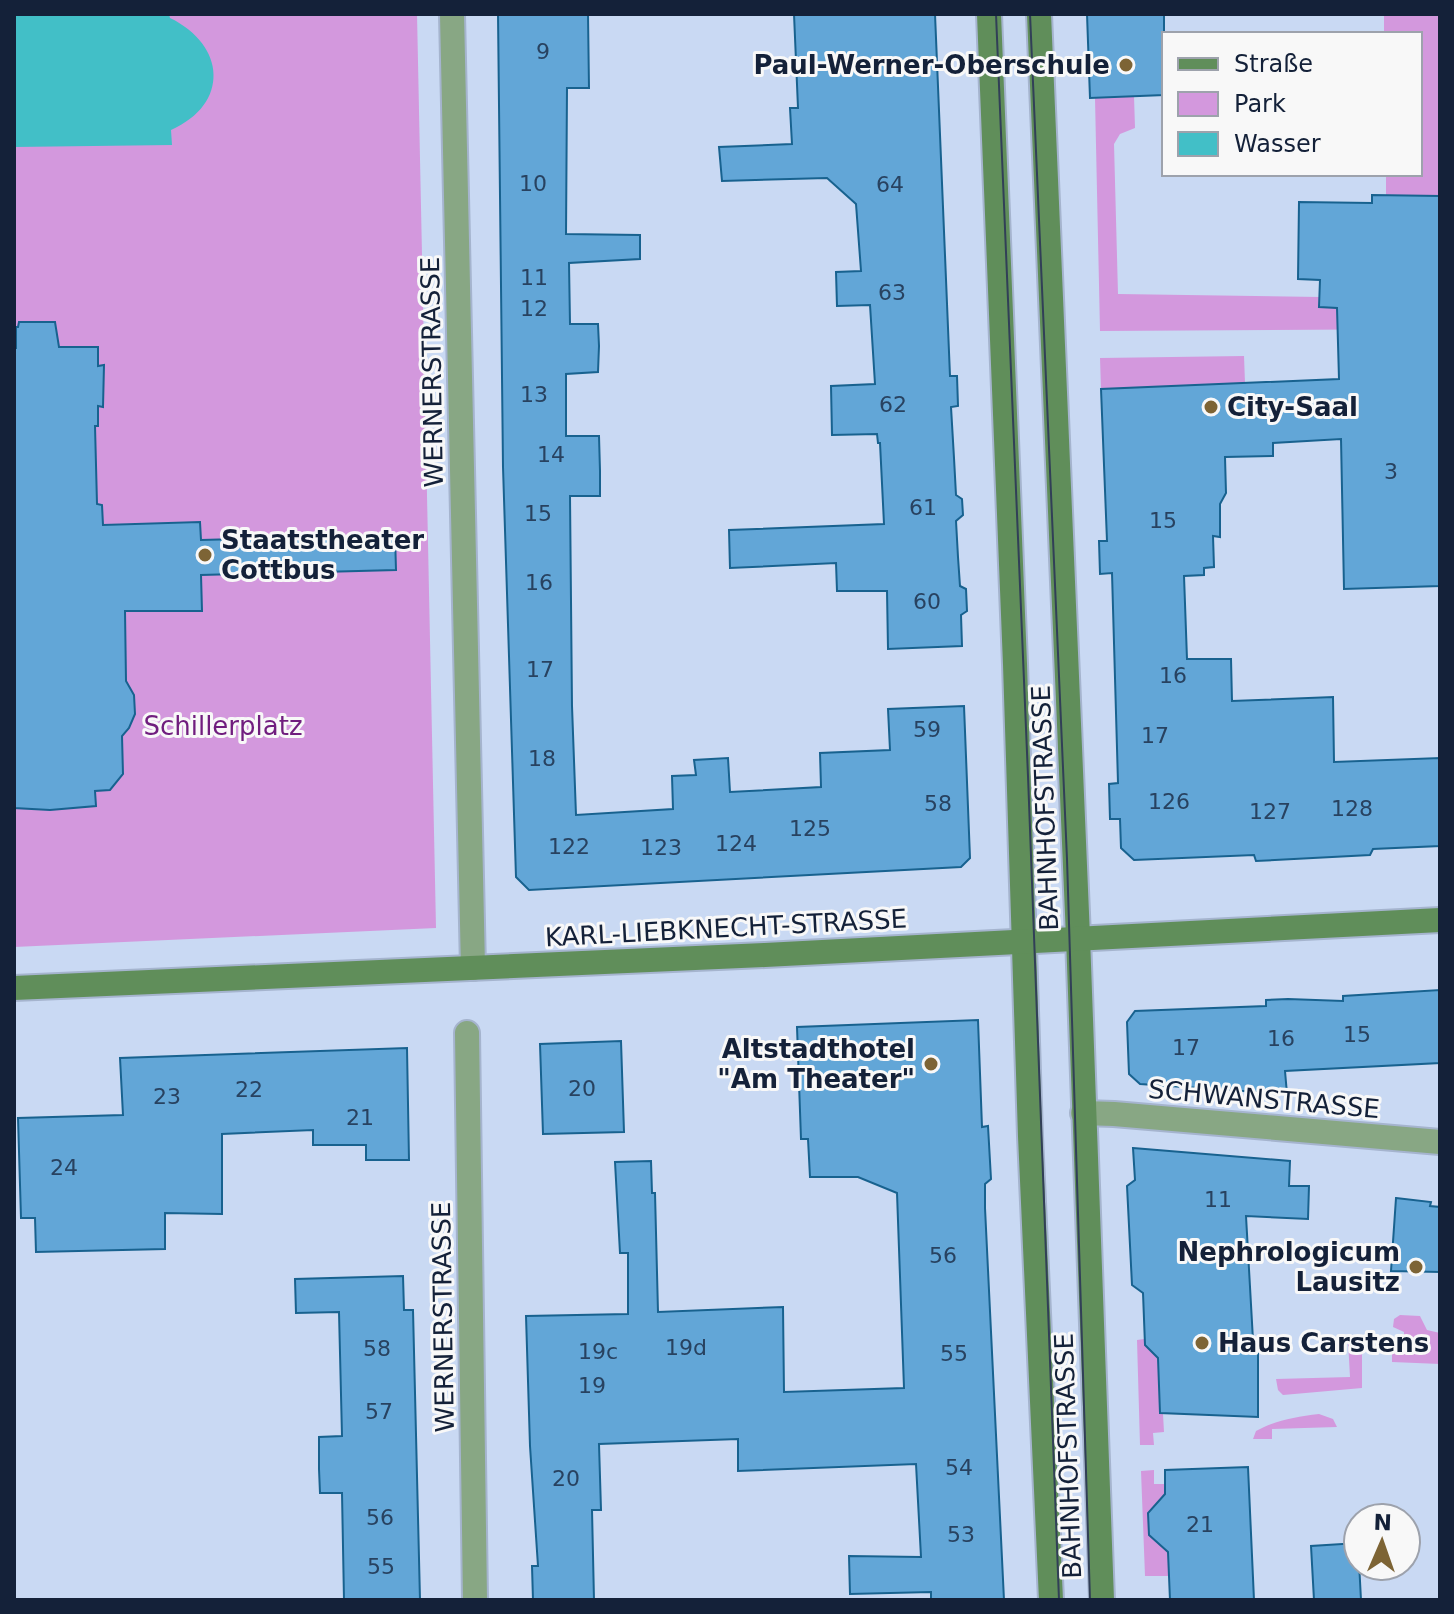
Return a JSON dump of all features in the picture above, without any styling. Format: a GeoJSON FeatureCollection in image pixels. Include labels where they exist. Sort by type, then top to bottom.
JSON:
{"type":"FeatureCollection","features":[{"type":"Feature","properties":{"kind":"street","name":"WERNERSTRASSE"},"geometry":{"type":"LineString","coordinates":[[452,14],[473,968]]}},
{"type":"Feature","properties":{"kind":"street","name":"BAHNHOFSTRASSE"},"geometry":{"type":"LineString","coordinates":[[989,14],[1030,1136],[1051,1600]]}},
{"type":"Feature","properties":{"kind":"street","name":"BAHNHOFSTRASSE"},"geometry":{"type":"LineString","coordinates":[[1039,14],[1102,1600]]}},
{"type":"Feature","properties":{"kind":"street","name":"KARL-LIEBKNECHT-STRASSE"},"geometry":{"type":"LineString","coordinates":[[14,988],[765,955],[1440,920]]}},
{"type":"Feature","properties":{"kind":"street","name":"WERNERSTRASSE"},"geometry":{"type":"LineString","coordinates":[[467,1033],[475,1600]]}},
{"type":"Feature","properties":{"kind":"street","name":"SCHWANSTRASSE"},"geometry":{"type":"LineString","coordinates":[[1083,1113],[1440,1142]]}},
{"type":"Feature","properties":{"kind":"green space","name":"Schillerplatz"},"geometry":{"type":"Polygon","coordinates":[[[14,14],[417,14],[436,928],[14,947],[14,14]]]}},
{"type":"Feature","properties":{"kind":"green space"},"geometry":{"type":"Polygon","coordinates":[[[1384,14],[1440,14],[1440,196],[1386,195],[1386,176],[1422,176],[1422,32],[1384,32],[1384,14]]]}},
{"type":"Feature","properties":{"kind":"green space"},"geometry":{"type":"Polygon","coordinates":[[[1134,96],[1135,128],[1120,134],[1114,144],[1118,294],[1320,297],[1320,307],[1440,310],[1440,329],[1100,331],[1095,98],[1134,96]]]}},
{"type":"Feature","properties":{"kind":"green space"},"geometry":{"type":"Polygon","coordinates":[[[1244,356],[1245,383],[1101,389],[1100,358],[1244,356]]]}},
{"type":"Feature","properties":{"kind":"green space"},"geometry":{"type":"Polygon","coordinates":[[[1400,1315],[1420,1316],[1427,1330],[1440,1333],[1440,1364],[1392,1362],[1392,1349],[1404,1349],[1404,1332],[1393,1327],[1394,1319],[1400,1315]]]}},
{"type":"Feature","properties":{"kind":"green space"},"geometry":{"type":"Polygon","coordinates":[[[1144,1339],[1151,1351],[1158,1351],[1160,1413],[1163,1414],[1164,1432],[1153,1433],[1154,1445],[1140,1445],[1137,1340],[1144,1339]]]}},
{"type":"Feature","properties":{"kind":"green space"},"geometry":{"type":"Polygon","coordinates":[[[1348,1341],[1362,1345],[1362,1388],[1283,1395],[1278,1390],[1276,1379],[1350,1377],[1348,1341]]]}},
{"type":"Feature","properties":{"kind":"green space"},"geometry":{"type":"Polygon","coordinates":[[[1319,1414],[1333,1419],[1337,1427],[1272,1429],[1272,1439],[1253,1439],[1256,1431],[1271,1424],[1319,1414]]]}},
{"type":"Feature","properties":{"kind":"green space"},"geometry":{"type":"Polygon","coordinates":[[[1154,1470],[1154,1484],[1165,1484],[1166,1500],[1148,1513],[1149,1535],[1161,1546],[1168,1545],[1169,1576],[1145,1576],[1141,1471],[1154,1470]]]}},
{"type":"Feature","properties":{"kind":"water"},"geometry":{"type":"Polygon","coordinates":[[[14,14],[169,14],[202,43],[214,74],[211,90],[204,105],[190,119],[171,130],[172,145],[14,147],[14,14]]]}},
{"type":"Feature","properties":{"kind":"building"},"geometry":{"type":"Polygon","coordinates":[[[498,14],[588,14],[589,88],[567,88],[566,234],[640,235],[640,259],[569,263],[570,324],[598,324],[599,346],[598,372],[566,374],[566,436],[599,436],[600,471],[600,496],[570,496],[576,815],[673,809],[672,776],[696,775],[694,760],[728,758],[730,792],[821,787],[820,753],[890,750],[888,709],[964,706],[970,858],[961,867],[529,890],[516,877],[503,467],[498,14]]]}},
{"type":"Feature","properties":{"kind":"building"},"geometry":{"type":"Polygon","coordinates":[[[794,14],[935,14],[950,376],[957,376],[958,406],[951,407],[956,495],[962,499],[963,515],[956,521],[960,586],[966,589],[967,611],[961,615],[962,646],[888,649],[887,591],[837,591],[836,563],[730,568],[729,530],[884,524],[877,434],[832,435],[831,386],[875,384],[870,305],[837,306],[836,272],[861,271],[856,204],[827,178],[722,181],[719,147],[792,144],[790,108],[798,108],[794,14]]]}},
{"type":"Feature","properties":{"kind":"building","name":"Paul-Werner-Oberschule"},"geometry":{"type":"Polygon","coordinates":[[[1087,14],[1164,14],[1162,95],[1090,98],[1087,14]]]}},
{"type":"Feature","properties":{"kind":"building"},"geometry":{"type":"Polygon","coordinates":[[[1372,195],[1440,196],[1440,586],[1344,589],[1341,439],[1273,443],[1273,456],[1225,457],[1226,493],[1220,504],[1220,537],[1213,536],[1214,567],[1204,568],[1204,575],[1184,576],[1187,659],[1231,659],[1232,701],[1333,697],[1334,762],[1440,758],[1440,846],[1373,849],[1370,855],[1256,861],[1254,855],[1134,860],[1121,848],[1120,819],[1110,819],[1109,784],[1118,783],[1112,573],[1100,574],[1099,541],[1107,541],[1101,389],[1339,379],[1337,308],[1319,307],[1320,280],[1298,279],[1299,202],[1372,203],[1372,195]]]}},
{"type":"Feature","properties":{"kind":"building","name":"Staatstheater Cottbus"},"geometry":{"type":"Polygon","coordinates":[[[19,322],[55,322],[59,347],[98,347],[98,366],[104,365],[103,407],[98,406],[98,426],[95,426],[97,504],[102,505],[103,525],[200,522],[201,540],[395,535],[396,570],[201,575],[202,611],[125,611],[126,681],[134,695],[135,714],[122,736],[123,774],[110,790],[95,791],[96,806],[50,810],[14,808],[14,348],[19,322]]]}},
{"type":"Feature","properties":{"kind":"building"},"geometry":{"type":"Polygon","coordinates":[[[1440,990],[1440,1063],[1285,1071],[1287,1094],[1140,1084],[1129,1074],[1127,1022],[1135,1011],[1266,1006],[1266,1000],[1343,1001],[1343,996],[1440,990]]]}},
{"type":"Feature","properties":{"kind":"building"},"geometry":{"type":"Polygon","coordinates":[[[978,1020],[982,1127],[988,1126],[991,1179],[985,1184],[985,1208],[1004,1600],[931,1600],[931,1592],[850,1594],[849,1556],[921,1557],[916,1464],[738,1471],[738,1439],[599,1444],[601,1510],[592,1510],[594,1600],[533,1600],[532,1566],[538,1566],[526,1316],[628,1314],[628,1253],[620,1253],[615,1162],[651,1161],[652,1193],[655,1193],[658,1312],[783,1307],[784,1392],[904,1388],[897,1193],[858,1177],[810,1177],[808,1139],[801,1139],[797,1027],[978,1020]]]}},
{"type":"Feature","properties":{"kind":"building"},"geometry":{"type":"Polygon","coordinates":[[[621,1041],[624,1132],[543,1134],[540,1044],[621,1041]]]}},
{"type":"Feature","properties":{"kind":"building"},"geometry":{"type":"Polygon","coordinates":[[[407,1048],[409,1160],[366,1160],[366,1145],[313,1145],[313,1130],[222,1134],[222,1214],[165,1213],[165,1249],[36,1252],[35,1218],[21,1218],[18,1118],[123,1115],[120,1058],[407,1048]]]}},
{"type":"Feature","properties":{"kind":"building"},"geometry":{"type":"Polygon","coordinates":[[[1133,1148],[1290,1161],[1289,1186],[1309,1186],[1308,1219],[1246,1216],[1253,1340],[1258,1340],[1258,1417],[1160,1413],[1158,1358],[1145,1345],[1143,1293],[1132,1285],[1127,1186],[1135,1180],[1133,1148]]]}},
{"type":"Feature","properties":{"kind":"building","name":"Nephrologicum Lausitz"},"geometry":{"type":"Polygon","coordinates":[[[1396,1198],[1431,1202],[1430,1206],[1440,1207],[1440,1272],[1391,1271],[1396,1198]]]}},
{"type":"Feature","properties":{"kind":"building"},"geometry":{"type":"Polygon","coordinates":[[[403,1276],[404,1310],[413,1310],[420,1600],[344,1600],[342,1493],[320,1493],[319,1469],[319,1437],[342,1436],[339,1312],[296,1313],[295,1279],[403,1276]]]}},
{"type":"Feature","properties":{"kind":"building"},"geometry":{"type":"Polygon","coordinates":[[[1248,1467],[1254,1600],[1170,1600],[1168,1552],[1149,1535],[1148,1513],[1165,1494],[1165,1470],[1248,1467]]]}},
{"type":"Feature","properties":{"kind":"building"},"geometry":{"type":"Polygon","coordinates":[[[1342,1544],[1342,1582],[1360,1582],[1361,1600],[1314,1600],[1311,1546],[1342,1544]]]}},
{"type":"Feature","properties":{"kind":"tram line"},"geometry":{"type":"LineString","coordinates":[[996,14],[1059,1600]]}},
{"type":"Feature","properties":{"kind":"tram line"},"geometry":{"type":"LineString","coordinates":[[1030,14],[1067,859],[1090,1600]]}},
{"type":"Feature","properties":{"kind":"place","name":"Paul-Werner-Oberschule"},"geometry":{"type":"Point","coordinates":[1126,65]}},
{"type":"Feature","properties":{"kind":"place","name":"City-Saal"},"geometry":{"type":"Point","coordinates":[1211,407]}},
{"type":"Feature","properties":{"kind":"place","name":"Staatstheater Cottbus"},"geometry":{"type":"Point","coordinates":[205,555]}},
{"type":"Feature","properties":{"kind":"place","name":"Altstadthotel \"Am Theater\""},"geometry":{"type":"Point","coordinates":[931,1064]}},
{"type":"Feature","properties":{"kind":"place","name":"Nephrologicum Lausitz"},"geometry":{"type":"Point","coordinates":[1416,1267]}},
{"type":"Feature","properties":{"kind":"place","name":"Haus Carstens"},"geometry":{"type":"Point","coordinates":[1202,1343]}}]}
